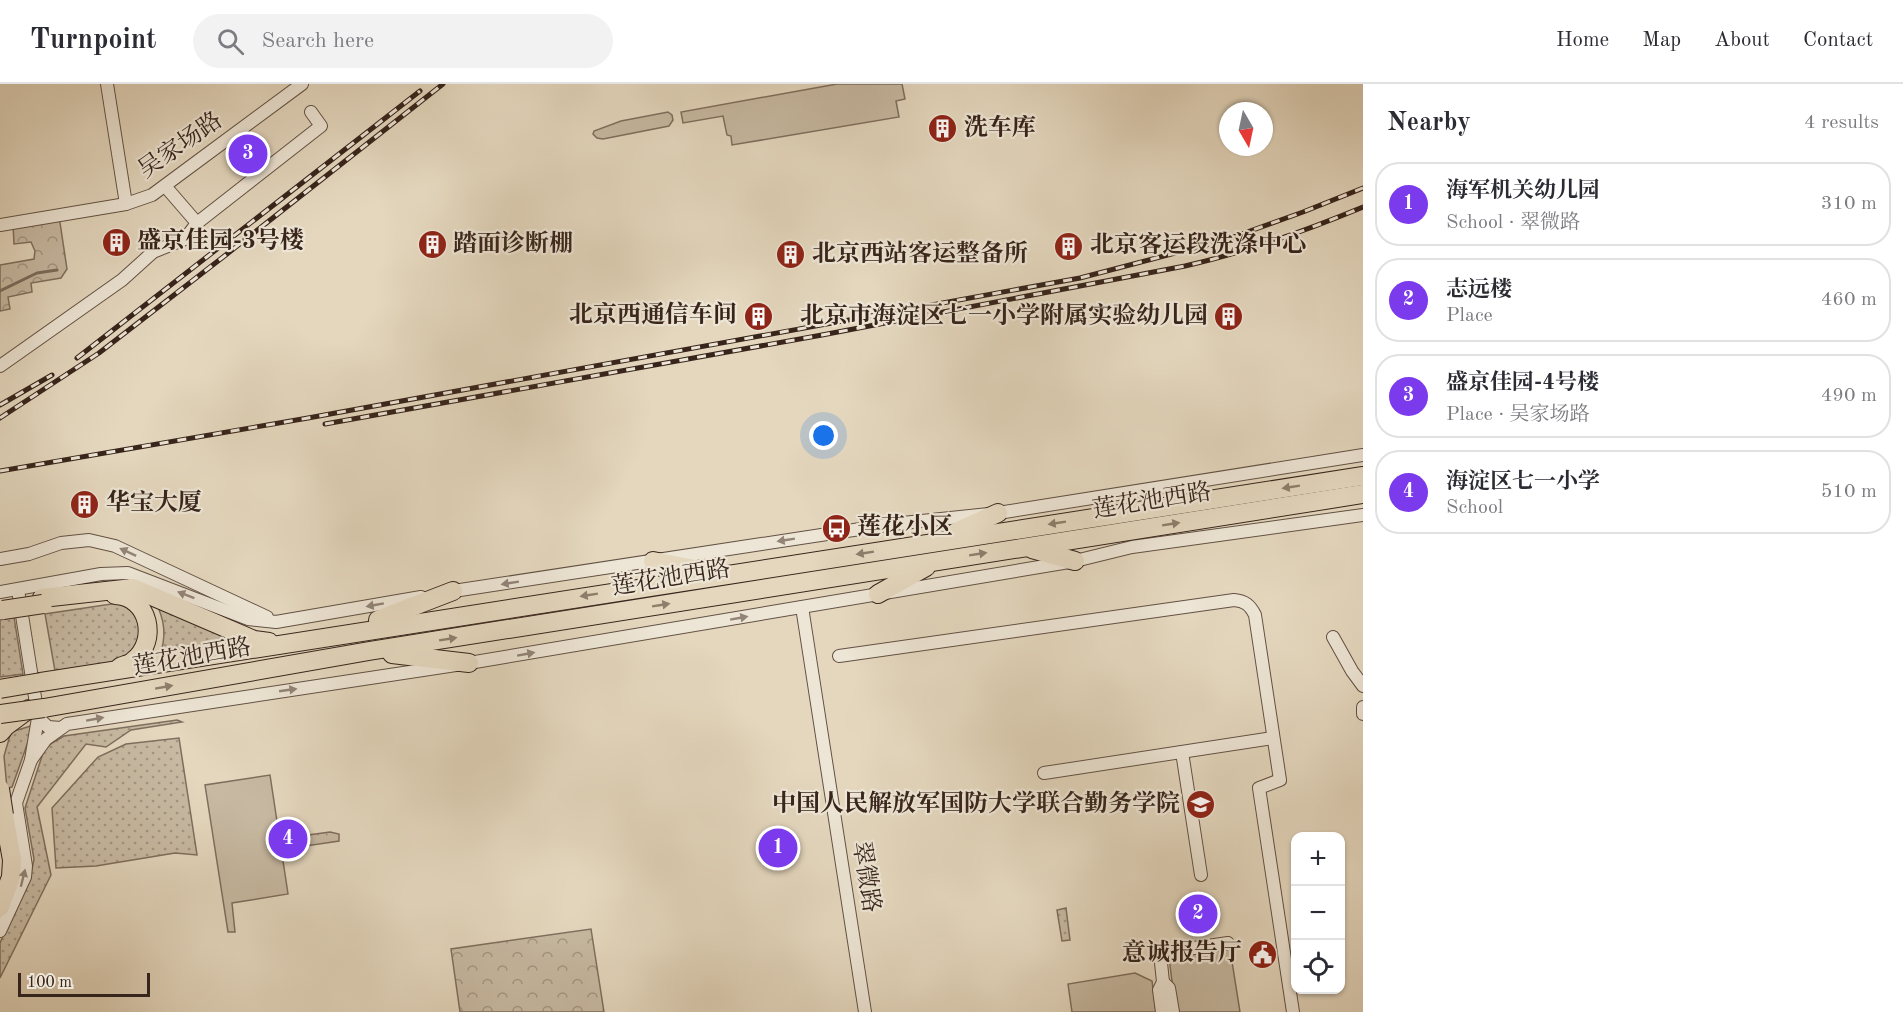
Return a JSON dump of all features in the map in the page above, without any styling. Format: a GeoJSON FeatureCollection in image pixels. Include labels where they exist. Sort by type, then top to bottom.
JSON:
{"type":"FeatureCollection","features":[{"type":"Feature","properties":{"kind":"highway","name":"莲花池西路"},"geometry":{"type":"LineString","coordinates":[[0,688],[936,542],[1357,486]]}},
{"type":"Feature","properties":{"kind":"highway","name":"莲花池西路"},"geometry":{"type":"LineString","coordinates":[[0,714],[37,712],[369,651],[1024,546],[1357,486]]}},
{"type":"Feature","properties":{"kind":"highway"},"geometry":{"type":"LineString","coordinates":[[936,542],[998,513]]}},
{"type":"Feature","properties":{"kind":"highway"},"geometry":{"type":"LineString","coordinates":[[1024,546],[1075,561]]}},
{"type":"Feature","properties":{"kind":"highway"},"geometry":{"type":"LineString","coordinates":[[878,594],[938,560]]}},
{"type":"Feature","properties":{"kind":"highway"},"geometry":{"type":"LineString","coordinates":[[653,561],[724,574]]}},
{"type":"Feature","properties":{"kind":"highway"},"geometry":{"type":"LineString","coordinates":[[42,601],[133,588],[254,640],[282,644]]}},
{"type":"Feature","properties":{"kind":"highway"},"geometry":{"type":"LineString","coordinates":[[346,633],[453,591]]}},
{"type":"Feature","properties":{"kind":"highway"},"geometry":{"type":"LineString","coordinates":[[1,605],[105,595],[125,596],[136,603],[146,615],[149,625],[145,645],[133,662],[107,672]]}},
{"type":"Feature","properties":{"kind":"highway"},"geometry":{"type":"LineString","coordinates":[[369,651],[469,663]]}},
{"type":"Feature","properties":{"kind":"highway"},"geometry":{"type":"LineString","coordinates":[[0,733],[6,726],[37,712]]}},
{"type":"Feature","properties":{"kind":"highway"},"geometry":{"type":"LineString","coordinates":[[0,789],[12,860],[11,877],[0,907]]}},
{"type":"Feature","properties":{"kind":"highway"},"geometry":{"type":"LineString","coordinates":[[0,871],[4,862],[5,812]]}},
{"type":"Feature","properties":{"kind":"street"},"geometry":{"type":"LineString","coordinates":[[107,84],[126,204]]}},
{"type":"Feature","properties":{"kind":"street","name":"吴家场路"},"geometry":{"type":"LineString","coordinates":[[0,225],[126,204],[152,195],[302,84]]}},
{"type":"Feature","properties":{"kind":"street"},"geometry":{"type":"LineString","coordinates":[[0,366],[122,280],[153,252],[185,239],[197,223],[321,126],[311,112]]}},
{"type":"Feature","properties":{"kind":"street"},"geometry":{"type":"LineString","coordinates":[[165,186],[197,223]]}},
{"type":"Feature","properties":{"kind":"street","name":"莲花池西路"},"geometry":{"type":"LineString","coordinates":[[1,605],[18,590],[101,574],[128,573],[248,619],[276,622],[453,591],[893,524],[998,513],[1363,455]]}},
{"type":"Feature","properties":{"kind":"street","name":"莲花池西路"},"geometry":{"type":"LineString","coordinates":[[31,760],[46,739],[68,724],[469,663],[1075,561],[1132,547],[1363,515]]}},
{"type":"Feature","properties":{"kind":"street"},"geometry":{"type":"LineString","coordinates":[[0,560],[29,555],[61,543],[89,540],[115,546],[276,622]]}},
{"type":"Feature","properties":{"kind":"street"},"geometry":{"type":"LineString","coordinates":[[0,931],[25,877],[26,866],[5,812],[31,760],[37,712],[18,590]]}},
{"type":"Feature","properties":{"kind":"street"},"geometry":{"type":"LineString","coordinates":[[839,656],[1233,600],[1242,601],[1251,607],[1255,615],[1280,780],[1259,788],[1293,1012]]}},
{"type":"Feature","properties":{"kind":"street","name":"翠微路"},"geometry":{"type":"LineString","coordinates":[[802,607],[865,1012]]}},
{"type":"Feature","properties":{"kind":"street"},"geometry":{"type":"LineString","coordinates":[[1333,637],[1357,670],[1363,686]]}},
{"type":"Feature","properties":{"kind":"street"},"geometry":{"type":"LineString","coordinates":[[1363,707],[1363,714]]}},
{"type":"Feature","properties":{"kind":"street"},"geometry":{"type":"LineString","coordinates":[[37,712],[48,727],[61,728]]}},
{"type":"Feature","properties":{"kind":"street"},"geometry":{"type":"LineString","coordinates":[[1044,773],[1273,738]]}},
{"type":"Feature","properties":{"kind":"street"},"geometry":{"type":"LineString","coordinates":[[1182,752],[1201,874]]}},
{"type":"Feature","properties":{"kind":"street"},"geometry":{"type":"LineString","coordinates":[[1162,1012],[1159,990],[1163,981],[1160,953],[1228,943]]}},
{"type":"Feature","properties":{"kind":"street"},"geometry":{"type":"LineString","coordinates":[[1163,981],[1169,988],[1173,1012]]}},
{"type":"Feature","properties":{"kind":"green space"},"geometry":{"type":"Polygon","coordinates":[[[837,84],[902,84],[905,99],[896,101],[899,117],[732,145],[731,136],[727,135],[723,116],[683,123],[681,112],[837,84]]]}},
{"type":"Feature","properties":{"kind":"green space"},"geometry":{"type":"Polygon","coordinates":[[[668,112],[672,115],[673,120],[669,126],[603,139],[593,134],[594,131],[621,121],[668,112]]]}},
{"type":"Feature","properties":{"kind":"green space"},"geometry":{"type":"Polygon","coordinates":[[[59,216],[67,269],[61,278],[31,283],[32,292],[8,297],[10,309],[0,311],[0,265],[34,259],[35,251],[31,242],[14,244],[13,224],[59,216]]]}},
{"type":"Feature","properties":{"kind":"green space"},"geometry":{"type":"Polygon","coordinates":[[[155,601],[239,640],[237,644],[159,657],[164,629],[155,601]]]}},
{"type":"Feature","properties":{"kind":"green space"},"geometry":{"type":"Polygon","coordinates":[[[118,603],[142,621],[141,643],[122,662],[55,671],[45,614],[118,603]]]}},
{"type":"Feature","properties":{"kind":"green space"},"geometry":{"type":"Polygon","coordinates":[[[14,617],[23,674],[0,677],[0,620],[14,617]]]}},
{"type":"Feature","properties":{"kind":"green space"},"geometry":{"type":"Polygon","coordinates":[[[177,720],[182,722],[131,730],[106,747],[86,744],[37,807],[51,875],[0,978],[0,943],[32,869],[34,859],[25,808],[44,750],[64,736],[177,720]]]}},
{"type":"Feature","properties":{"kind":"green space"},"geometry":{"type":"Polygon","coordinates":[[[34,725],[12,787],[7,788],[4,756],[11,732],[34,725]]]}},
{"type":"Feature","properties":{"kind":"green space"},"geometry":{"type":"Polygon","coordinates":[[[179,738],[197,855],[175,853],[96,866],[56,868],[52,808],[98,757],[126,744],[179,738]]]}},
{"type":"Feature","properties":{"kind":"green space"},"geometry":{"type":"Polygon","coordinates":[[[270,775],[288,894],[232,903],[235,932],[228,932],[205,785],[270,775]]]}},
{"type":"Feature","properties":{"kind":"green space"},"geometry":{"type":"Polygon","coordinates":[[[330,832],[339,834],[339,841],[299,847],[301,836],[330,832]]]}},
{"type":"Feature","properties":{"kind":"green space"},"geometry":{"type":"Polygon","coordinates":[[[1066,908],[1070,940],[1062,941],[1057,910],[1066,908]]]}},
{"type":"Feature","properties":{"kind":"green space"},"geometry":{"type":"Polygon","coordinates":[[[591,929],[604,1012],[460,1012],[451,949],[591,929]]]}},
{"type":"Feature","properties":{"kind":"green space"},"geometry":{"type":"Polygon","coordinates":[[[1230,949],[1240,1012],[1176,1012],[1169,958],[1230,949]]]}},
{"type":"Feature","properties":{"kind":"green space"},"geometry":{"type":"Polygon","coordinates":[[[1135,973],[1152,981],[1156,1012],[1072,1012],[1068,984],[1135,973]]]}},
{"type":"Feature","properties":{"kind":"waterway"},"geometry":{"type":"LineString","coordinates":[[0,291],[37,273],[57,270]]}},
{"type":"Feature","properties":{"kind":"railway"},"geometry":{"type":"LineString","coordinates":[[0,418],[99,353],[443,84]]}},
{"type":"Feature","properties":{"kind":"railway"},"geometry":{"type":"LineString","coordinates":[[77,358],[420,91]]}},
{"type":"Feature","properties":{"kind":"railway"},"geometry":{"type":"LineString","coordinates":[[0,471],[308,418],[1080,278],[1225,240],[1363,188]]}},
{"type":"Feature","properties":{"kind":"railway"},"geometry":{"type":"LineString","coordinates":[[325,424],[822,335],[1185,266],[1276,240],[1363,207]]}},
{"type":"Feature","properties":{"kind":"railway"},"geometry":{"type":"LineString","coordinates":[[0,405],[52,375]]}},
{"type":"Feature","properties":{"kind":"place","name":"洗车库"},"geometry":{"type":"Point","coordinates":[943,129]}},
{"type":"Feature","properties":{"kind":"place","name":"盛京佳园-4号楼"},"geometry":{"type":"Point","coordinates":[248,154]}},
{"type":"Feature","properties":{"kind":"place","name":"盛京佳园-3号楼"},"geometry":{"type":"Point","coordinates":[116,242]}},
{"type":"Feature","properties":{"kind":"place","name":"踏面诊断棚"},"geometry":{"type":"Point","coordinates":[432,245]}},
{"type":"Feature","properties":{"kind":"place","name":"北京客运段洗涤中心"},"geometry":{"type":"Point","coordinates":[1069,246]}},
{"type":"Feature","properties":{"kind":"place","name":"北京西站客运整备所"},"geometry":{"type":"Point","coordinates":[791,255]}},
{"type":"Feature","properties":{"kind":"place","name":"北京西通信车间"},"geometry":{"type":"Point","coordinates":[758,316]}},
{"type":"Feature","properties":{"kind":"place","name":"北京市海淀区七一小学附属实验幼儿园"},"geometry":{"type":"Point","coordinates":[1229,317]}},
{"type":"Feature","properties":{"kind":"place","name":"华宝大厦"},"geometry":{"type":"Point","coordinates":[85,504]}},
{"type":"Feature","properties":{"kind":"place","name":"莲花小区"},"geometry":{"type":"Point","coordinates":[836,528]}},
{"type":"Feature","properties":{"kind":"place","name":"中国人民解放军国防大学联合勤务学院"},"geometry":{"type":"Point","coordinates":[1201,805]}},
{"type":"Feature","properties":{"kind":"place","name":"海淀区七一小学"},"geometry":{"type":"Point","coordinates":[288,839]}},
{"type":"Feature","properties":{"kind":"place","name":"海军机关幼儿园"},"geometry":{"type":"Point","coordinates":[778,848]}},
{"type":"Feature","properties":{"kind":"place","name":"志远楼"},"geometry":{"type":"Point","coordinates":[1198,914]}},
{"type":"Feature","properties":{"kind":"place","name":"意诚报告厅"},"geometry":{"type":"Point","coordinates":[1263,954]}}]}
